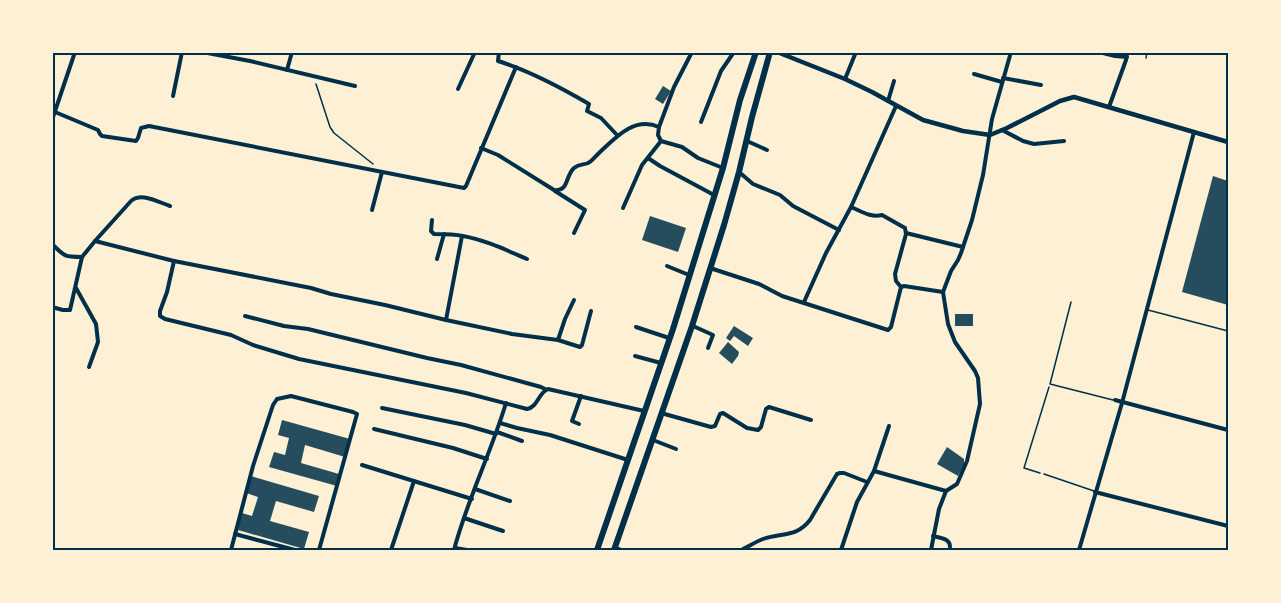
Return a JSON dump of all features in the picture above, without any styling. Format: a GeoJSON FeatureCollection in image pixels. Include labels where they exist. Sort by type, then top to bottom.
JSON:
{"type":"FeatureCollection","features":[{"type":"Feature","properties":{"kind":"main road"},"geometry":{"type":"LineString","coordinates":[[597,550],[669,338],[723,168],[740,100],[756,52]]}},
{"type":"Feature","properties":{"kind":"main road"},"geometry":{"type":"LineString","coordinates":[[616,550],[710,268],[739,172],[770,52]]}},
{"type":"Feature","properties":{"kind":"street"},"geometry":{"type":"LineString","coordinates":[[52,120],[75,52]]}},
{"type":"Feature","properties":{"kind":"street"},"geometry":{"type":"LineString","coordinates":[[173,96],[182,52]]}},
{"type":"Feature","properties":{"kind":"street"},"geometry":{"type":"LineString","coordinates":[[202,52],[355,86]]}},
{"type":"Feature","properties":{"kind":"street"},"geometry":{"type":"LineString","coordinates":[[287,70],[292,52]]}},
{"type":"Feature","properties":{"kind":"street"},"geometry":{"type":"LineString","coordinates":[[458,89],[475,52]]}},
{"type":"Feature","properties":{"kind":"street"},"geometry":{"type":"LineString","coordinates":[[499,52],[498,61],[559,86],[589,104],[587,111],[601,118],[617,135]]}},
{"type":"Feature","properties":{"kind":"street"},"geometry":{"type":"LineString","coordinates":[[661,141],[658,133],[659,127],[674,87],[692,52]]}},
{"type":"Feature","properties":{"kind":"street"},"geometry":{"type":"LineString","coordinates":[[701,122],[721,71],[734,52]]}},
{"type":"Feature","properties":{"kind":"street"},"geometry":{"type":"LineString","coordinates":[[777,52],[846,79],[923,120],[963,131],[990,135],[1068,98],[1081,98],[1228,143]]}},
{"type":"Feature","properties":{"kind":"street"},"geometry":{"type":"LineString","coordinates":[[846,79],[856,52]]}},
{"type":"Feature","properties":{"kind":"street"},"geometry":{"type":"LineString","coordinates":[[931,550],[939,508],[946,491],[957,484],[967,461],[980,404],[978,378],[955,342],[948,324],[943,292],[963,247],[983,175],[992,119],[1011,52]]}},
{"type":"Feature","properties":{"kind":"street"},"geometry":{"type":"LineString","coordinates":[[1099,52],[1115,56],[1127,55],[1109,106]]}},
{"type":"Feature","properties":{"kind":"street"},"geometry":{"type":"LineString","coordinates":[[55,112],[98,130],[100,135],[133,141],[137,140],[141,128],[149,126],[464,188],[516,67]]}},
{"type":"Feature","properties":{"kind":"street"},"geometry":{"type":"LineString","coordinates":[[974,74],[1041,85]]}},
{"type":"Feature","properties":{"kind":"street"},"geometry":{"type":"LineString","coordinates":[[888,101],[894,81]]}},
{"type":"Feature","properties":{"kind":"street"},"geometry":{"type":"LineString","coordinates":[[804,302],[826,253],[851,207],[896,106]]}},
{"type":"Feature","properties":{"kind":"street"},"geometry":{"type":"LineString","coordinates":[[554,190],[563,189],[573,169],[580,164],[588,163],[617,135],[643,124],[659,127]]}},
{"type":"Feature","properties":{"kind":"street"},"geometry":{"type":"LineString","coordinates":[[1002,130],[1034,144],[1064,141]]}},
{"type":"Feature","properties":{"kind":"street"},"geometry":{"type":"LineString","coordinates":[[1079,550],[1122,403],[1195,132]]}},
{"type":"Feature","properties":{"kind":"street"},"geometry":{"type":"LineString","coordinates":[[661,141],[682,147],[698,158],[723,168]]}},
{"type":"Feature","properties":{"kind":"street"},"geometry":{"type":"LineString","coordinates":[[623,208],[642,165],[661,141]]}},
{"type":"Feature","properties":{"kind":"street"},"geometry":{"type":"LineString","coordinates":[[746,141],[767,150]]}},
{"type":"Feature","properties":{"kind":"street"},"geometry":{"type":"LineString","coordinates":[[481,147],[498,155],[585,210],[574,233]]}},
{"type":"Feature","properties":{"kind":"street"},"geometry":{"type":"LineString","coordinates":[[648,158],[714,195]]}},
{"type":"Feature","properties":{"kind":"street"},"geometry":{"type":"LineString","coordinates":[[372,210],[382,172]]}},
{"type":"Feature","properties":{"kind":"street"},"geometry":{"type":"LineString","coordinates":[[739,172],[753,184],[780,195],[793,206],[839,230]]}},
{"type":"Feature","properties":{"kind":"street"},"geometry":{"type":"LineString","coordinates":[[52,307],[70,310],[82,257],[136,197],[141,196],[170,206]]}},
{"type":"Feature","properties":{"kind":"street"},"geometry":{"type":"LineString","coordinates":[[851,207],[871,216],[880,215],[888,218],[903,227],[906,232],[963,247]]}},
{"type":"Feature","properties":{"kind":"street"},"geometry":{"type":"LineString","coordinates":[[432,220],[432,233],[462,236],[527,259]]}},
{"type":"Feature","properties":{"kind":"street"},"geometry":{"type":"LineString","coordinates":[[901,287],[896,281],[895,274],[906,232]]}},
{"type":"Feature","properties":{"kind":"street"},"geometry":{"type":"LineString","coordinates":[[437,259],[444,234]]}},
{"type":"Feature","properties":{"kind":"street"},"geometry":{"type":"LineString","coordinates":[[446,320],[462,236]]}},
{"type":"Feature","properties":{"kind":"street"},"geometry":{"type":"LineString","coordinates":[[95,240],[174,261],[310,288],[512,334],[558,340],[581,346],[591,311]]}},
{"type":"Feature","properties":{"kind":"street"},"geometry":{"type":"LineString","coordinates":[[52,244],[63,255],[82,257]]}},
{"type":"Feature","properties":{"kind":"street"},"geometry":{"type":"LineString","coordinates":[[174,261],[160,311],[160,316],[165,319],[231,335],[253,345],[299,359],[466,393],[527,409],[531,408],[545,389]]}},
{"type":"Feature","properties":{"kind":"street"},"geometry":{"type":"LineString","coordinates":[[668,266],[689,275]]}},
{"type":"Feature","properties":{"kind":"street"},"geometry":{"type":"LineString","coordinates":[[710,268],[759,284],[782,296],[888,330],[891,327],[901,287]]}},
{"type":"Feature","properties":{"kind":"street"},"geometry":{"type":"LineString","coordinates":[[901,287],[943,292]]}},
{"type":"Feature","properties":{"kind":"street"},"geometry":{"type":"LineString","coordinates":[[76,288],[96,324],[98,342],[89,367]]}},
{"type":"Feature","properties":{"kind":"street"},"geometry":{"type":"LineString","coordinates":[[558,340],[574,300]]}},
{"type":"Feature","properties":{"kind":"street"},"geometry":{"type":"LineString","coordinates":[[245,316],[461,365],[545,389],[644,411]]}},
{"type":"Feature","properties":{"kind":"street"},"geometry":{"type":"LineString","coordinates":[[692,326],[713,335],[708,348]]}},
{"type":"Feature","properties":{"kind":"street"},"geometry":{"type":"LineString","coordinates":[[636,327],[669,338]]}},
{"type":"Feature","properties":{"kind":"street"},"geometry":{"type":"LineString","coordinates":[[635,356],[661,363]]}},
{"type":"Feature","properties":{"kind":"street"},"geometry":{"type":"LineString","coordinates":[[231,550],[253,466],[273,405],[277,399],[291,396],[357,414],[319,550]]}},
{"type":"Feature","properties":{"kind":"street"},"geometry":{"type":"LineString","coordinates":[[579,424],[572,421],[580,396]]}},
{"type":"Feature","properties":{"kind":"street"},"geometry":{"type":"LineString","coordinates":[[1114,400],[1228,430]]}},
{"type":"Feature","properties":{"kind":"street"},"geometry":{"type":"LineString","coordinates":[[467,550],[454,549],[506,403]]}},
{"type":"Feature","properties":{"kind":"street"},"geometry":{"type":"LineString","coordinates":[[661,413],[711,427],[715,426],[720,414],[723,413],[747,428],[758,430],[766,409],[769,407],[811,420]]}},
{"type":"Feature","properties":{"kind":"street"},"geometry":{"type":"LineString","coordinates":[[382,408],[465,425],[522,441]]}},
{"type":"Feature","properties":{"kind":"street"},"geometry":{"type":"LineString","coordinates":[[500,423],[550,435],[628,460]]}},
{"type":"Feature","properties":{"kind":"street"},"geometry":{"type":"LineString","coordinates":[[841,550],[857,502],[874,471],[889,426]]}},
{"type":"Feature","properties":{"kind":"street"},"geometry":{"type":"LineString","coordinates":[[374,429],[453,448],[487,459]]}},
{"type":"Feature","properties":{"kind":"street"},"geometry":{"type":"LineString","coordinates":[[652,440],[676,449]]}},
{"type":"Feature","properties":{"kind":"street"},"geometry":{"type":"LineString","coordinates":[[362,465],[472,499]]}},
{"type":"Feature","properties":{"kind":"street"},"geometry":{"type":"LineString","coordinates":[[874,471],[946,491]]}},
{"type":"Feature","properties":{"kind":"street"},"geometry":{"type":"LineString","coordinates":[[741,550],[761,539],[798,531],[805,527],[837,474],[843,473],[867,482]]}},
{"type":"Feature","properties":{"kind":"street"},"geometry":{"type":"LineString","coordinates":[[391,550],[414,481]]}},
{"type":"Feature","properties":{"kind":"street"},"geometry":{"type":"LineString","coordinates":[[476,489],[510,501]]}},
{"type":"Feature","properties":{"kind":"street"},"geometry":{"type":"LineString","coordinates":[[1095,492],[1228,526]]}},
{"type":"Feature","properties":{"kind":"street"},"geometry":{"type":"LineString","coordinates":[[464,518],[503,531]]}},
{"type":"Feature","properties":{"kind":"street"},"geometry":{"type":"LineString","coordinates":[[235,534],[296,550]]}},
{"type":"Feature","properties":{"kind":"street"},"geometry":{"type":"LineString","coordinates":[[933,536],[948,541],[950,547]]}},
{"type":"Feature","properties":{"kind":"lane"},"geometry":{"type":"LineString","coordinates":[[1146,58],[1147,52]]}},
{"type":"Feature","properties":{"kind":"lane"},"geometry":{"type":"LineString","coordinates":[[1071,302],[1050,384],[1114,400]]}},
{"type":"Feature","properties":{"kind":"lane"},"geometry":{"type":"LineString","coordinates":[[1147,310],[1228,331]]}},
{"type":"Feature","properties":{"kind":"lane"},"geometry":{"type":"LineString","coordinates":[[1044,474],[1095,492]]}},
{"type":"Feature","properties":{"kind":"path"},"geometry":{"type":"LineString","coordinates":[[314,77],[334,133],[369,159],[382,172]]}},
{"type":"Feature","properties":{"kind":"path"},"geometry":{"type":"LineString","coordinates":[[1044,474],[1024,468],[1050,384]]}},
{"type":"Feature","properties":{"kind":"building"},"geometry":{"type":"Polygon","coordinates":[[[663,86],[671,91],[663,104],[655,99],[663,86]]]}},
{"type":"Feature","properties":{"kind":"building"},"geometry":{"type":"Polygon","coordinates":[[[1213,176],[1228,181],[1228,305],[1182,292],[1213,176]]]}},
{"type":"Feature","properties":{"kind":"building"},"geometry":{"type":"Polygon","coordinates":[[[650,216],[686,228],[678,252],[642,240],[650,216]]]}},
{"type":"Feature","properties":{"kind":"building"},"geometry":{"type":"Polygon","coordinates":[[[955,314],[973,314],[973,326],[955,326],[955,314]]]}},
{"type":"Feature","properties":{"kind":"building"},"geometry":{"type":"Polygon","coordinates":[[[734,326],[753,338],[748,346],[734,336],[730,341],[726,338],[734,326]]]}},
{"type":"Feature","properties":{"kind":"building"},"geometry":{"type":"Polygon","coordinates":[[[728,342],[739,352],[732,364],[719,353],[728,342]]]}},
{"type":"Feature","properties":{"kind":"building"},"geometry":{"type":"Polygon","coordinates":[[[282,420],[350,439],[345,457],[305,445],[301,463],[339,474],[337,486],[269,467],[274,452],[285,455],[289,438],[278,435],[282,420]]]}},
{"type":"Feature","properties":{"kind":"building"},"geometry":{"type":"Polygon","coordinates":[[[947,447],[964,459],[964,465],[958,476],[937,464],[947,447]]]}},
{"type":"Feature","properties":{"kind":"building"},"geometry":{"type":"Polygon","coordinates":[[[251,476],[319,496],[314,512],[276,501],[270,521],[309,532],[304,549],[238,530],[242,513],[252,516],[258,497],[246,493],[251,476]]]}}]}
